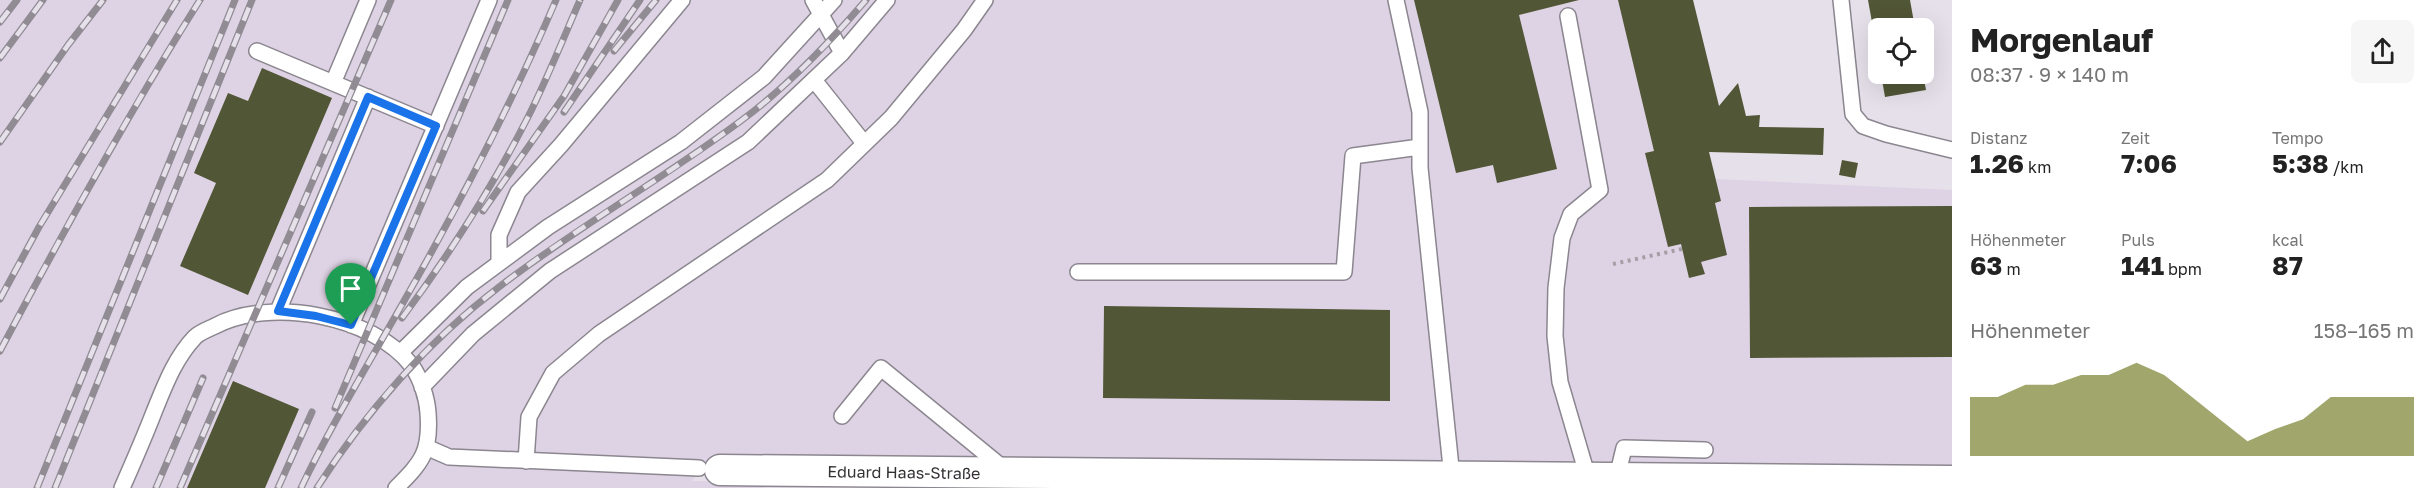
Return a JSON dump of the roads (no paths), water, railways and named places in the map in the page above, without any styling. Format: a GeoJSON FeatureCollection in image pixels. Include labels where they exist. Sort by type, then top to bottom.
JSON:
{"type":"FeatureCollection","features":[{"type":"Feature","properties":{"kind":"street","name":"Eduard Haas-Straße"},"geometry":{"type":"LineString","coordinates":[[710,469],[1452,477],[1606,483],[1952,481]]}},
{"type":"Feature","properties":{"kind":"lane"},"geometry":{"type":"LineString","coordinates":[[333,83],[368,0]]}},
{"type":"Feature","properties":{"kind":"lane"},"geometry":{"type":"LineString","coordinates":[[351,325],[489,0]]}},
{"type":"Feature","properties":{"kind":"lane"},"geometry":{"type":"LineString","coordinates":[[499,263],[499,235],[518,192],[561,145],[682,0]]}},
{"type":"Feature","properties":{"kind":"lane"},"geometry":{"type":"LineString","coordinates":[[813,0],[842,53]]}},
{"type":"Feature","properties":{"kind":"lane"},"geometry":{"type":"LineString","coordinates":[[400,353],[467,287],[548,227],[681,142],[764,77],[834,0]]}},
{"type":"Feature","properties":{"kind":"lane"},"geometry":{"type":"LineString","coordinates":[[422,387],[472,334],[550,271],[748,142],[842,53],[887,0]]}},
{"type":"Feature","properties":{"kind":"lane"},"geometry":{"type":"LineString","coordinates":[[526,461],[529,417],[553,373],[599,334],[826,180],[898,109],[964,30],[985,0]]}},
{"type":"Feature","properties":{"kind":"lane"},"geometry":{"type":"LineString","coordinates":[[1396,0],[1420,112],[1420,168],[1452,477]]}},
{"type":"Feature","properties":{"kind":"lane"},"geometry":{"type":"LineString","coordinates":[[1841,0],[1854,114],[1863,126],[1952,150]]}},
{"type":"Feature","properties":{"kind":"lane"},"geometry":{"type":"LineString","coordinates":[[1568,16],[1600,190],[1571,214],[1562,238],[1556,288],[1555,336],[1560,382],[1606,483]]}},
{"type":"Feature","properties":{"kind":"lane"},"geometry":{"type":"LineString","coordinates":[[257,51],[436,126]]}},
{"type":"Feature","properties":{"kind":"lane"},"geometry":{"type":"LineString","coordinates":[[814,80],[864,143]]}},
{"type":"Feature","properties":{"kind":"lane"},"geometry":{"type":"LineString","coordinates":[[278,311],[368,97]]}},
{"type":"Feature","properties":{"kind":"lane"},"geometry":{"type":"LineString","coordinates":[[1078,272],[1344,272],[1353,156],[1420,147]]}},
{"type":"Feature","properties":{"kind":"lane"},"geometry":{"type":"LineString","coordinates":[[122,488],[175,363],[197,335],[230,318],[278,311],[316,316],[351,325],[382,340],[400,353],[413,367],[422,387],[427,407],[430,438],[416,468],[396,488]]}},
{"type":"Feature","properties":{"kind":"lane"},"geometry":{"type":"LineString","coordinates":[[842,416],[881,368],[1010,474]]}},
{"type":"Feature","properties":{"kind":"lane"},"geometry":{"type":"LineString","coordinates":[[426,447],[449,457],[710,469]]}},
{"type":"Feature","properties":{"kind":"lane"},"geometry":{"type":"LineString","coordinates":[[1606,483],[1624,448],[1705,450]]}},
{"type":"Feature","properties":{"kind":"railway"},"geometry":{"type":"LineString","coordinates":[[0,22],[17,0]]}},
{"type":"Feature","properties":{"kind":"railway"},"geometry":{"type":"LineString","coordinates":[[0,58],[43,0]]}},
{"type":"Feature","properties":{"kind":"railway"},"geometry":{"type":"LineString","coordinates":[[0,142],[68,45],[103,0]]}},
{"type":"Feature","properties":{"kind":"railway"},"geometry":{"type":"LineString","coordinates":[[0,299],[39,227],[177,0]]}},
{"type":"Feature","properties":{"kind":"railway"},"geometry":{"type":"LineString","coordinates":[[0,351],[147,86],[200,0]]}},
{"type":"Feature","properties":{"kind":"railway"},"geometry":{"type":"LineString","coordinates":[[37,488],[235,0]]}},
{"type":"Feature","properties":{"kind":"railway"},"geometry":{"type":"LineString","coordinates":[[55,488],[252,0]]}},
{"type":"Feature","properties":{"kind":"railway"},"geometry":{"type":"LineString","coordinates":[[180,488],[391,0]]}},
{"type":"Feature","properties":{"kind":"railway"},"geometry":{"type":"LineString","coordinates":[[335,408],[508,0]]}},
{"type":"Feature","properties":{"kind":"railway"},"geometry":{"type":"LineString","coordinates":[[301,488],[338,417],[465,190],[522,77],[556,0]]}},
{"type":"Feature","properties":{"kind":"railway"},"geometry":{"type":"LineString","coordinates":[[402,318],[453,245],[500,170],[535,103],[580,0]]}},
{"type":"Feature","properties":{"kind":"railway"},"geometry":{"type":"LineString","coordinates":[[483,211],[564,96],[618,0]]}},
{"type":"Feature","properties":{"kind":"railway"},"geometry":{"type":"LineString","coordinates":[[564,112],[640,0]]}},
{"type":"Feature","properties":{"kind":"railway"},"geometry":{"type":"LineString","coordinates":[[614,51],[656,0]]}},
{"type":"Feature","properties":{"kind":"railway"},"geometry":{"type":"LineString","coordinates":[[317,488],[377,406],[447,331],[529,265],[682,163],[759,107],[807,63],[866,0]]}},
{"type":"Feature","properties":{"kind":"railway"},"geometry":{"type":"LineString","coordinates":[[156,488],[203,378]]}},
{"type":"Feature","properties":{"kind":"railway"},"geometry":{"type":"LineString","coordinates":[[278,488],[312,412]]}}]}
